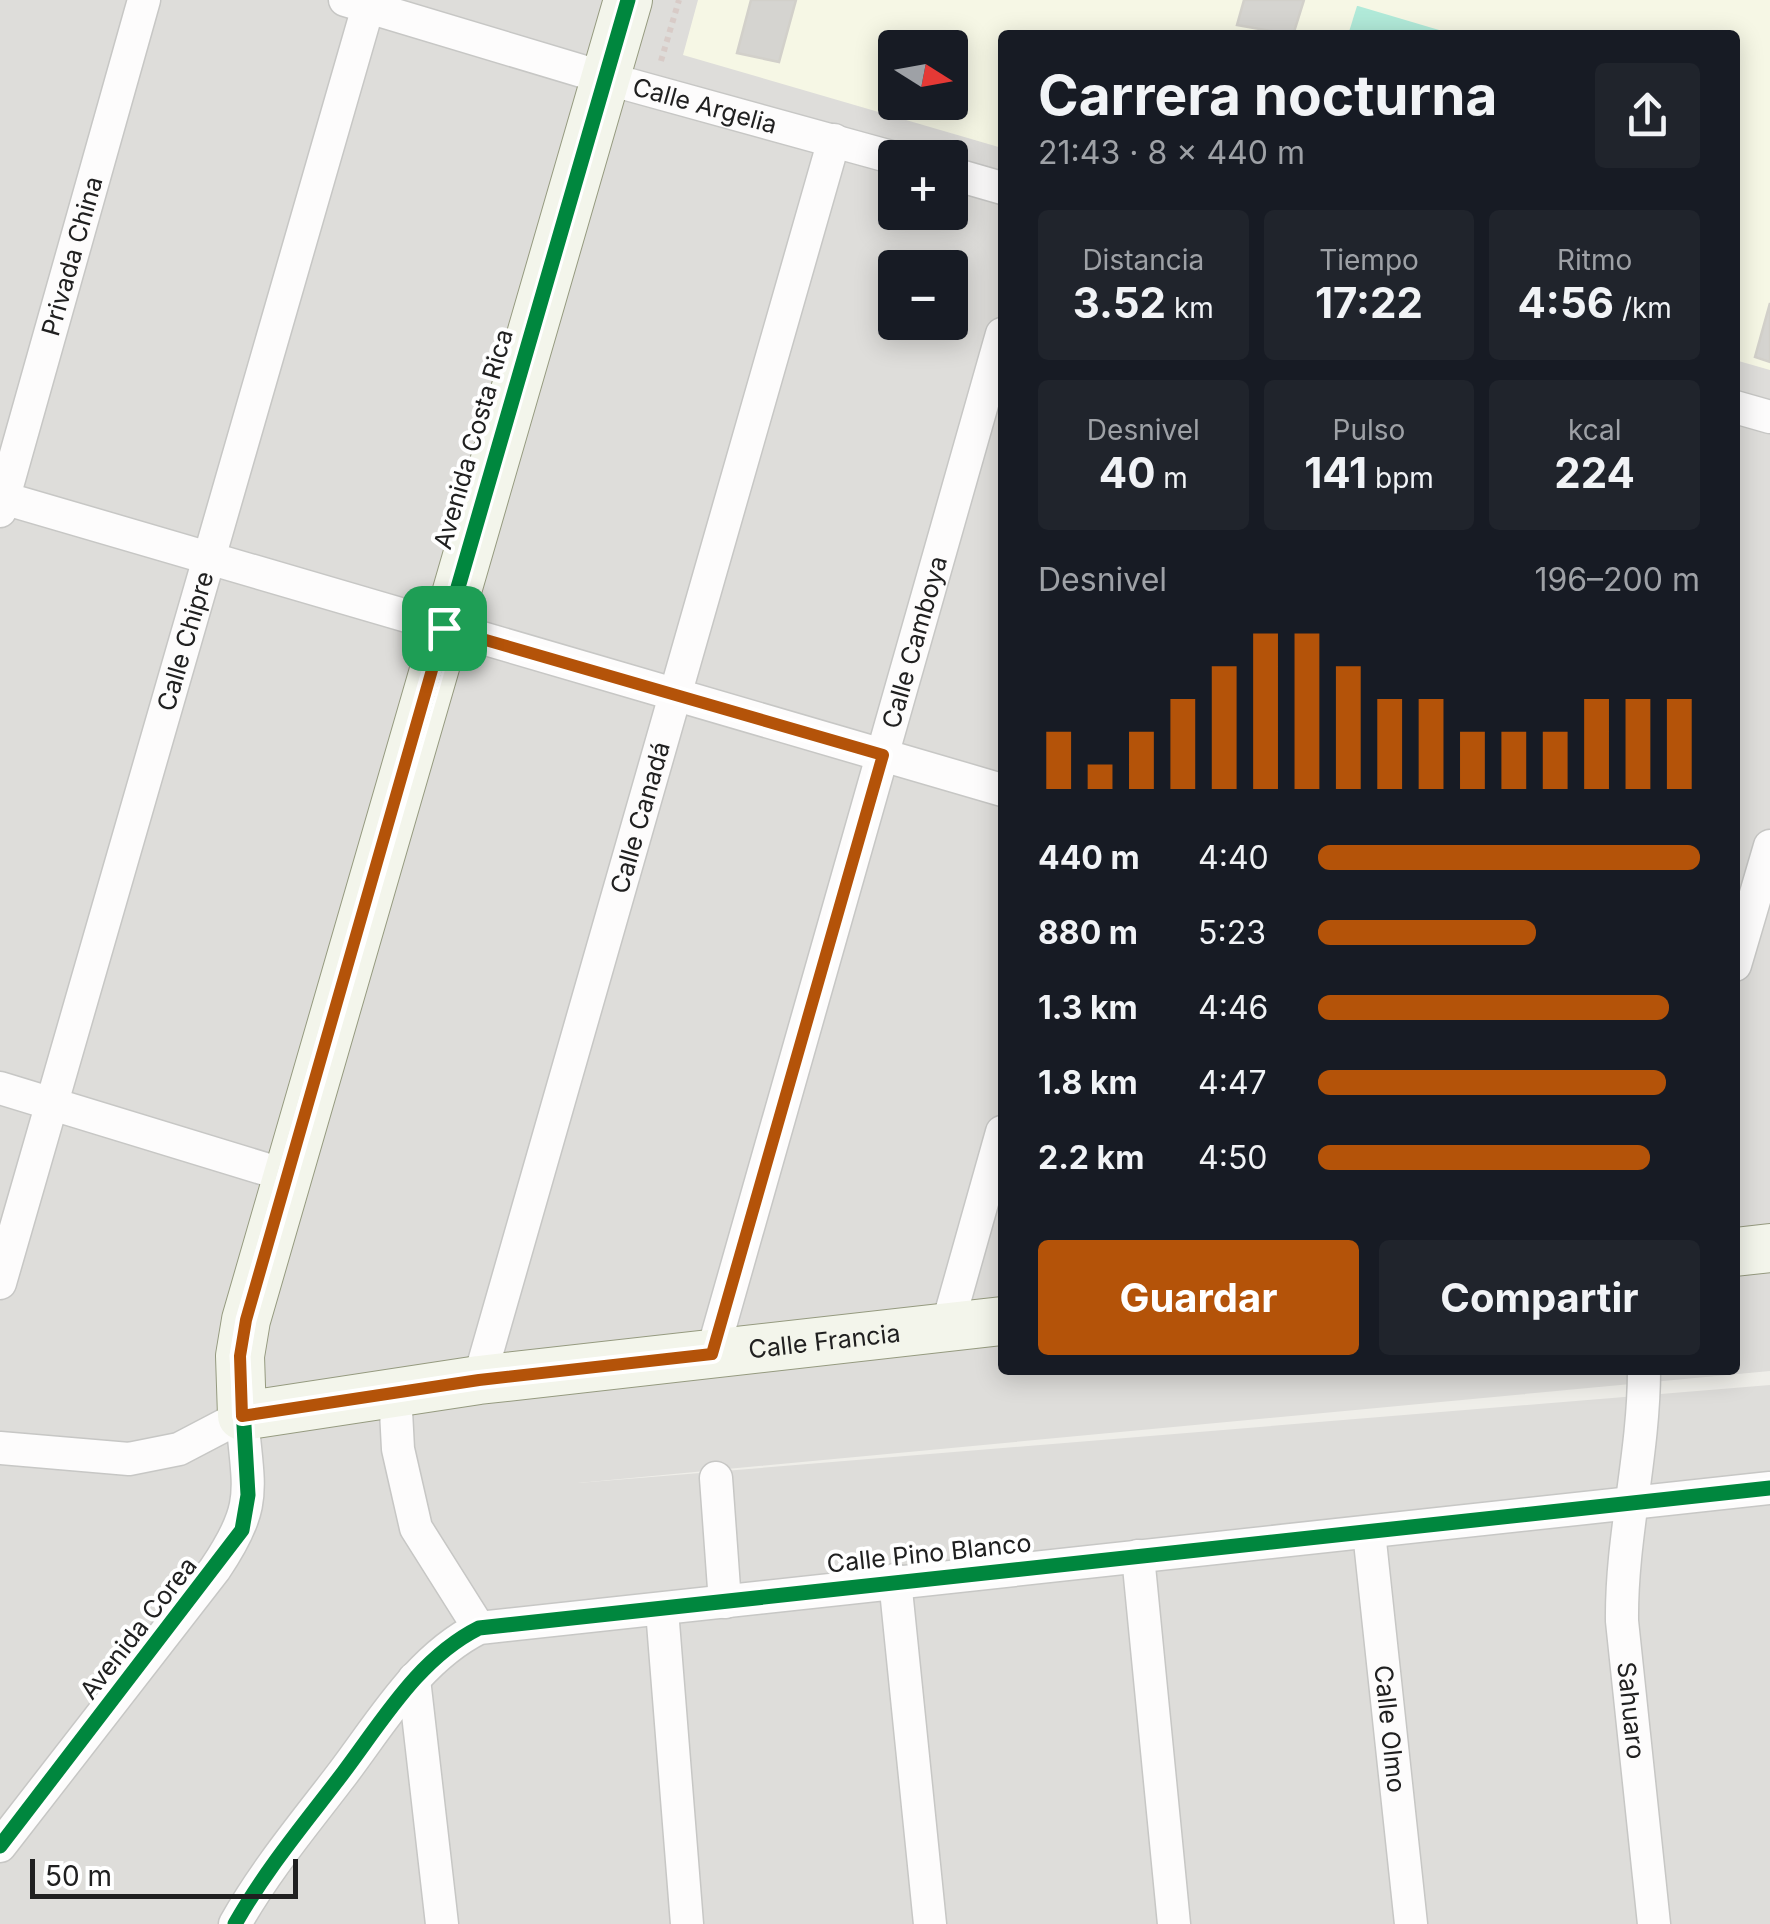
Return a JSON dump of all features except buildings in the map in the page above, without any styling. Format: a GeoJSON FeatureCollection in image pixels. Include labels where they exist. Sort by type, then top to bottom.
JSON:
{"type":"FeatureCollection","features":[{"type":"Feature","properties":{"kind":"street","name":"Privada China"},"geometry":{"type":"LineString","coordinates":[[1,502],[144,0]]}},
{"type":"Feature","properties":{"kind":"street","name":"Avenida Costa Rica"},"geometry":{"type":"LineString","coordinates":[[242,1416],[240,1356],[246,1320],[628,0]]}},
{"type":"Feature","properties":{"kind":"street","name":"Calle Argelia"},"geometry":{"type":"LineString","coordinates":[[361,2],[604,78],[878,153]]}},
{"type":"Feature","properties":{"kind":"street","name":"Calle Chipre"},"geometry":{"type":"LineString","coordinates":[[0,1283],[212,562],[361,2]]}},
{"type":"Feature","properties":{"kind":"street","name":"Calle Canadá"},"geometry":{"type":"LineString","coordinates":[[479,1380],[834,140]]}},
{"type":"Feature","properties":{"kind":"street"},"geometry":{"type":"LineString","coordinates":[[968,178],[998,187]]}},
{"type":"Feature","properties":{"kind":"street","name":"Calle Camboya"},"geometry":{"type":"LineString","coordinates":[[712,1354],[998,348]]}},
{"type":"Feature","properties":{"kind":"street"},"geometry":{"type":"LineString","coordinates":[[1740,409],[1770,418]]}},
{"type":"Feature","properties":{"kind":"street"},"geometry":{"type":"LineString","coordinates":[[1,502],[998,789]]}},
{"type":"Feature","properties":{"kind":"street"},"geometry":{"type":"LineString","coordinates":[[1740,948],[1770,846]]}},
{"type":"Feature","properties":{"kind":"street"},"geometry":{"type":"LineString","coordinates":[[0,1088],[288,1176]]}},
{"type":"Feature","properties":{"kind":"street"},"geometry":{"type":"LineString","coordinates":[[946,1327],[998,1146]]}},
{"type":"Feature","properties":{"kind":"street"},"geometry":{"type":"LineString","coordinates":[[1740,1251],[1770,1248]]}},
{"type":"Feature","properties":{"kind":"street","name":"Calle Francia"},"geometry":{"type":"LineString","coordinates":[[0,1448],[129,1459],[179,1449],[242,1416],[479,1380],[998,1322]]}},
{"type":"Feature","properties":{"kind":"street","name":"Sahuaro"},"geometry":{"type":"LineString","coordinates":[[1644,1375],[1636,1500],[1622,1580],[1622,1621],[1654,1924]]}},
{"type":"Feature","properties":{"kind":"street"},"geometry":{"type":"LineString","coordinates":[[395,1392],[401,1464],[416,1528],[479,1628]]}},
{"type":"Feature","properties":{"kind":"street","name":"Avenida Corea"},"geometry":{"type":"LineString","coordinates":[[0,1846],[242,1530],[248,1495],[242,1416]]}},
{"type":"Feature","properties":{"kind":"street"},"geometry":{"type":"LineString","coordinates":[[716,1478],[725,1602]]}},
{"type":"Feature","properties":{"kind":"street","name":"Calle Pino Blanco"},"geometry":{"type":"LineString","coordinates":[[235,1924],[266,1869],[414,1680],[452,1642],[479,1628],[1770,1488]]}},
{"type":"Feature","properties":{"kind":"street","name":"Calle Olmo"},"geometry":{"type":"LineString","coordinates":[[1369,1532],[1411,1924]]}},
{"type":"Feature","properties":{"kind":"street"},"geometry":{"type":"LineString","coordinates":[[1138,1556],[1174,1924]]}},
{"type":"Feature","properties":{"kind":"street"},"geometry":{"type":"LineString","coordinates":[[895,1580],[930,1924]]}},
{"type":"Feature","properties":{"kind":"street"},"geometry":{"type":"LineString","coordinates":[[662,1610],[687,1924]]}},
{"type":"Feature","properties":{"kind":"street"},"geometry":{"type":"LineString","coordinates":[[414,1680],[442,1924]]}},
{"type":"Feature","properties":{"kind":"shaded area"},"geometry":{"type":"Polygon","coordinates":[[[0,0],[1770,0],[1770,1371],[1740,1374],[1740,30],[998,30],[998,1375],[1727,1375],[578,1483],[1770,1385],[1770,1924],[0,1924],[0,0]]]}},
{"type":"Feature","properties":{"kind":"shaded area"},"geometry":{"type":"Polygon","coordinates":[[[698,0],[1770,0],[1770,370],[1740,361],[1740,30],[998,30],[998,147],[906,120],[968,120],[968,30],[878,30],[878,112],[683,55],[698,0]]]}},
{"type":"Feature","properties":{"kind":"green space"},"geometry":{"type":"Polygon","coordinates":[[[1358,6],[1439,30],[1350,30],[1358,6]]]}},
{"type":"Feature","properties":{"kind":"cycle path"},"geometry":{"type":"LineString","coordinates":[[0,1846],[242,1530],[248,1495],[240,1356],[246,1320],[628,0]]}},
{"type":"Feature","properties":{"kind":"cycle path"},"geometry":{"type":"LineString","coordinates":[[235,1924],[273,1865],[403,1692],[438,1656],[479,1628],[1770,1488]]}},
{"type":"Feature","properties":{"kind":"route"},"geometry":{"type":"LineString","coordinates":[[444,628],[883,755],[712,1354],[479,1380],[242,1416],[240,1356],[246,1320],[444,628]]}}]}
